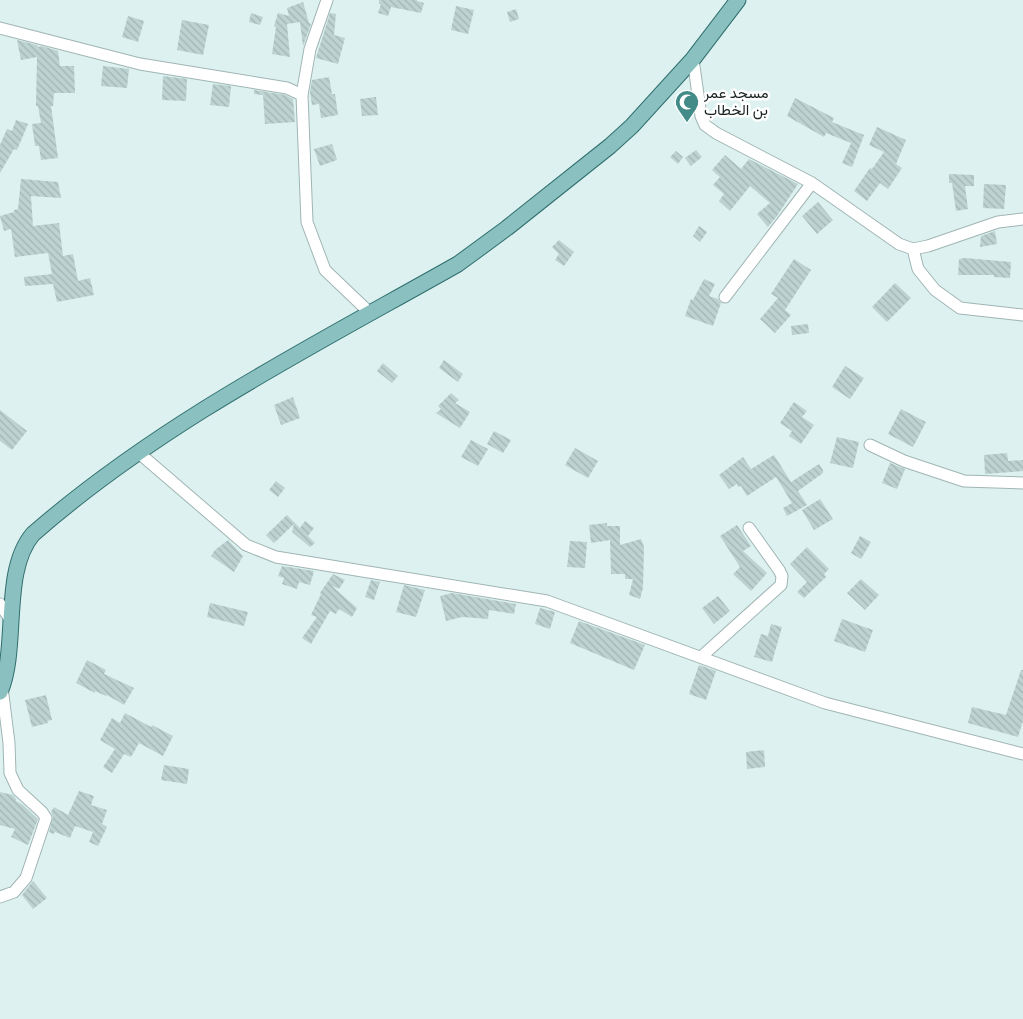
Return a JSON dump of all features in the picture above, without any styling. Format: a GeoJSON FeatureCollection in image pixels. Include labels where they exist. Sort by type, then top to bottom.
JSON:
{"type":"FeatureCollection","features":[{"type":"Feature","properties":{"kind":"main road"},"geometry":{"type":"LineString","coordinates":[[1,689],[6,672],[18,566],[27,541],[44,525],[139,453],[222,399],[458,264],[515,222],[610,146],[632,126],[693,59],[733,2]]}},
{"type":"Feature","properties":{"kind":"street"},"geometry":{"type":"LineString","coordinates":[[327,0],[310,49],[302,95],[307,222],[325,270],[370,313]]}},
{"type":"Feature","properties":{"kind":"street"},"geometry":{"type":"LineString","coordinates":[[0,28],[140,64],[286,88],[302,95]]}},
{"type":"Feature","properties":{"kind":"street"},"geometry":{"type":"LineString","coordinates":[[693,59],[701,116],[705,125],[716,133],[812,183],[899,244],[913,249],[928,246],[998,222],[1023,219]]}},
{"type":"Feature","properties":{"kind":"street"},"geometry":{"type":"LineString","coordinates":[[725,297],[812,183]]}},
{"type":"Feature","properties":{"kind":"street"},"geometry":{"type":"LineString","coordinates":[[913,249],[918,269],[935,290],[960,308],[1023,315]]}},
{"type":"Feature","properties":{"kind":"street"},"geometry":{"type":"LineString","coordinates":[[870,445],[904,461],[964,481],[1023,483]]}},
{"type":"Feature","properties":{"kind":"street"},"geometry":{"type":"LineString","coordinates":[[139,453],[246,545],[276,557],[547,600],[824,703],[1023,754]]}},
{"type":"Feature","properties":{"kind":"street"},"geometry":{"type":"LineString","coordinates":[[701,657],[781,585],[782,576],[780,570],[749,528]]}},
{"type":"Feature","properties":{"kind":"street"},"geometry":{"type":"LineString","coordinates":[[0,604],[11,620]]}},
{"type":"Feature","properties":{"kind":"street"},"geometry":{"type":"LineString","coordinates":[[0,897],[14,892],[26,878],[46,818],[18,790],[13,782],[10,773],[9,743],[1,689]]}},
{"type":"Feature","properties":{"kind":"building"},"geometry":{"type":"Polygon","coordinates":[[[379,0],[417,0],[424,3],[421,13],[391,7],[388,16],[378,13],[381,4],[379,4],[379,0]]]}},
{"type":"Feature","properties":{"kind":"building"},"geometry":{"type":"Polygon","coordinates":[[[303,2],[309,23],[311,24],[303,46],[300,22],[287,24],[290,57],[272,54],[276,27],[274,26],[278,13],[289,16],[287,8],[303,2]]]}},
{"type":"Feature","properties":{"kind":"building"},"geometry":{"type":"Polygon","coordinates":[[[456,6],[474,10],[468,34],[451,30],[456,6]]]}},
{"type":"Feature","properties":{"kind":"building"},"geometry":{"type":"Polygon","coordinates":[[[516,9],[519,19],[510,22],[507,12],[516,9]]]}},
{"type":"Feature","properties":{"kind":"building"},"geometry":{"type":"Polygon","coordinates":[[[251,13],[263,17],[260,25],[249,22],[251,13]]]}},
{"type":"Feature","properties":{"kind":"building"},"geometry":{"type":"Polygon","coordinates":[[[330,13],[336,14],[334,35],[345,38],[338,64],[316,58],[330,13]]]}},
{"type":"Feature","properties":{"kind":"building"},"geometry":{"type":"Polygon","coordinates":[[[128,16],[144,21],[138,42],[122,37],[128,16]]]}},
{"type":"Feature","properties":{"kind":"building"},"geometry":{"type":"Polygon","coordinates":[[[182,20],[209,25],[203,55],[177,50],[182,20]]]}},
{"type":"Feature","properties":{"kind":"building"},"geometry":{"type":"Polygon","coordinates":[[[17,40],[58,51],[60,66],[74,66],[75,93],[54,93],[53,106],[51,106],[58,158],[41,160],[39,146],[35,146],[32,124],[41,123],[38,106],[36,106],[37,57],[21,60],[17,40]]]}},
{"type":"Feature","properties":{"kind":"building"},"geometry":{"type":"Polygon","coordinates":[[[103,66],[129,69],[127,88],[101,86],[103,66]]]}},
{"type":"Feature","properties":{"kind":"building"},"geometry":{"type":"Polygon","coordinates":[[[163,76],[187,79],[186,101],[162,100],[163,76]]]}},
{"type":"Feature","properties":{"kind":"building"},"geometry":{"type":"Polygon","coordinates":[[[329,77],[332,94],[335,94],[338,115],[321,118],[319,104],[312,105],[310,92],[312,80],[329,77]]]}},
{"type":"Feature","properties":{"kind":"building"},"geometry":{"type":"Polygon","coordinates":[[[213,84],[231,86],[229,107],[210,105],[213,84]]]}},
{"type":"Feature","properties":{"kind":"building"},"geometry":{"type":"Polygon","coordinates":[[[254,90],[285,95],[293,99],[295,122],[265,124],[263,95],[254,94],[254,90]]]}},
{"type":"Feature","properties":{"kind":"building"},"geometry":{"type":"Polygon","coordinates":[[[376,97],[378,115],[362,116],[360,99],[376,97]]]}},
{"type":"Feature","properties":{"kind":"building"},"geometry":{"type":"Polygon","coordinates":[[[795,98],[834,118],[832,122],[864,135],[852,167],[842,163],[851,143],[826,133],[824,137],[787,116],[795,98]]]}},
{"type":"Feature","properties":{"kind":"building"},"geometry":{"type":"Polygon","coordinates":[[[16,120],[28,124],[17,150],[14,149],[0,173],[0,145],[7,129],[12,131],[16,120]]]}},
{"type":"Feature","properties":{"kind":"building"},"geometry":{"type":"Polygon","coordinates":[[[877,127],[906,140],[896,164],[902,168],[888,189],[880,183],[867,201],[854,191],[884,152],[869,145],[877,127]]]}},
{"type":"Feature","properties":{"kind":"building"},"geometry":{"type":"Polygon","coordinates":[[[332,144],[337,160],[320,166],[314,149],[332,144]]]}},
{"type":"Feature","properties":{"kind":"building"},"geometry":{"type":"Polygon","coordinates":[[[696,150],[702,157],[691,166],[685,158],[696,150]]]}},
{"type":"Feature","properties":{"kind":"building"},"geometry":{"type":"Polygon","coordinates":[[[676,151],[683,157],[678,164],[670,157],[676,151]]]}},
{"type":"Feature","properties":{"kind":"building"},"geometry":{"type":"Polygon","coordinates":[[[725,155],[741,169],[749,159],[798,184],[768,227],[757,214],[770,203],[750,186],[730,211],[719,201],[724,194],[713,185],[720,177],[712,170],[725,155]]]}},
{"type":"Feature","properties":{"kind":"building"},"geometry":{"type":"Polygon","coordinates":[[[949,174],[974,175],[974,186],[965,186],[968,209],[956,211],[952,183],[949,183],[949,174]]]}},
{"type":"Feature","properties":{"kind":"building"},"geometry":{"type":"Polygon","coordinates":[[[21,179],[58,182],[61,198],[31,196],[33,226],[59,223],[63,256],[73,254],[78,281],[90,278],[94,295],[57,302],[53,284],[25,286],[24,277],[52,274],[48,253],[15,257],[11,229],[4,231],[0,216],[18,209],[21,179]]]}},
{"type":"Feature","properties":{"kind":"building"},"geometry":{"type":"Polygon","coordinates":[[[984,184],[1006,185],[1004,209],[983,208],[984,184]]]}},
{"type":"Feature","properties":{"kind":"building"},"geometry":{"type":"Polygon","coordinates":[[[818,202],[833,220],[817,234],[802,216],[818,202]]]}},
{"type":"Feature","properties":{"kind":"building"},"geometry":{"type":"Polygon","coordinates":[[[699,226],[707,232],[700,242],[693,236],[699,226]]]}},
{"type":"Feature","properties":{"kind":"building"},"geometry":{"type":"Polygon","coordinates":[[[995,231],[997,244],[980,247],[981,236],[995,231]]]}},
{"type":"Feature","properties":{"kind":"building"},"geometry":{"type":"Polygon","coordinates":[[[559,240],[574,252],[564,266],[555,260],[559,254],[552,247],[559,240]]]}},
{"type":"Feature","properties":{"kind":"building"},"geometry":{"type":"Polygon","coordinates":[[[794,259],[811,270],[785,310],[791,315],[775,333],[760,319],[778,298],[771,294],[794,259]]]}},
{"type":"Feature","properties":{"kind":"building"},"geometry":{"type":"Polygon","coordinates":[[[959,259],[1011,262],[1010,278],[994,277],[994,275],[958,275],[959,259]]]}},
{"type":"Feature","properties":{"kind":"building"},"geometry":{"type":"Polygon","coordinates":[[[704,279],[715,284],[709,296],[718,299],[721,303],[713,326],[685,316],[691,299],[693,300],[704,279]]]}},
{"type":"Feature","properties":{"kind":"building"},"geometry":{"type":"Polygon","coordinates":[[[895,283],[911,298],[887,322],[872,307],[895,283]]]}},
{"type":"Feature","properties":{"kind":"building"},"geometry":{"type":"Polygon","coordinates":[[[808,324],[809,333],[792,335],[791,326],[808,324]]]}},
{"type":"Feature","properties":{"kind":"building"},"geometry":{"type":"Polygon","coordinates":[[[444,360],[463,374],[458,382],[439,368],[444,360]]]}},
{"type":"Feature","properties":{"kind":"building"},"geometry":{"type":"Polygon","coordinates":[[[383,363],[398,376],[392,383],[377,371],[383,363]]]}},
{"type":"Feature","properties":{"kind":"building"},"geometry":{"type":"Polygon","coordinates":[[[845,366],[864,378],[850,399],[832,387],[845,366]]]}},
{"type":"Feature","properties":{"kind":"building"},"geometry":{"type":"Polygon","coordinates":[[[451,393],[459,400],[455,403],[470,412],[460,428],[436,413],[441,409],[438,406],[451,393]]]}},
{"type":"Feature","properties":{"kind":"building"},"geometry":{"type":"Polygon","coordinates":[[[293,397],[300,418],[281,425],[274,405],[293,397]]]}},
{"type":"Feature","properties":{"kind":"building"},"geometry":{"type":"Polygon","coordinates":[[[794,402],[807,411],[802,417],[814,425],[801,444],[789,436],[792,431],[780,423],[794,402]]]}},
{"type":"Feature","properties":{"kind":"building"},"geometry":{"type":"Polygon","coordinates":[[[901,409],[926,422],[913,447],[888,434],[901,409]]]}},
{"type":"Feature","properties":{"kind":"building"},"geometry":{"type":"Polygon","coordinates":[[[0,410],[27,431],[12,450],[0,441],[0,410]]]}},
{"type":"Feature","properties":{"kind":"building"},"geometry":{"type":"Polygon","coordinates":[[[494,431],[511,440],[503,453],[487,444],[494,431]]]}},
{"type":"Feature","properties":{"kind":"building"},"geometry":{"type":"Polygon","coordinates":[[[837,437],[859,442],[853,468],[830,463],[837,437]]]}},
{"type":"Feature","properties":{"kind":"building"},"geometry":{"type":"Polygon","coordinates":[[[471,440],[488,449],[478,466],[461,457],[471,440]]]}},
{"type":"Feature","properties":{"kind":"building"},"geometry":{"type":"Polygon","coordinates":[[[575,448],[598,461],[588,478],[565,465],[575,448]]]}},
{"type":"Feature","properties":{"kind":"building"},"geometry":{"type":"Polygon","coordinates":[[[1007,453],[1008,461],[1023,460],[1023,471],[985,474],[984,455],[1007,453]]]}},
{"type":"Feature","properties":{"kind":"building"},"geometry":{"type":"Polygon","coordinates":[[[774,455],[791,482],[819,464],[823,470],[823,473],[798,491],[807,505],[787,516],[783,508],[792,503],[776,477],[747,496],[741,486],[738,487],[737,484],[729,489],[719,475],[743,457],[751,469],[774,455]]]}},
{"type":"Feature","properties":{"kind":"building"},"geometry":{"type":"Polygon","coordinates":[[[890,463],[905,469],[897,489],[882,483],[890,463]]]}},
{"type":"Feature","properties":{"kind":"building"},"geometry":{"type":"Polygon","coordinates":[[[276,481],[285,488],[278,497],[269,490],[276,481]]]}},
{"type":"Feature","properties":{"kind":"building"},"geometry":{"type":"Polygon","coordinates":[[[820,499],[833,519],[814,530],[802,510],[820,499]]]}},
{"type":"Feature","properties":{"kind":"building"},"geometry":{"type":"Polygon","coordinates":[[[287,515],[300,528],[305,521],[314,528],[308,536],[315,543],[310,547],[292,532],[294,524],[274,543],[266,535],[287,515]]]}},
{"type":"Feature","properties":{"kind":"building"},"geometry":{"type":"Polygon","coordinates":[[[607,523],[607,526],[620,526],[620,545],[641,539],[644,547],[643,588],[640,599],[629,595],[633,579],[625,579],[625,574],[611,574],[610,540],[591,543],[589,525],[607,523]]]}},
{"type":"Feature","properties":{"kind":"building"},"geometry":{"type":"Polygon","coordinates":[[[737,525],[751,546],[743,551],[767,573],[751,591],[733,574],[740,567],[720,536],[737,525]]]}},
{"type":"Feature","properties":{"kind":"building"},"geometry":{"type":"Polygon","coordinates":[[[860,536],[871,542],[861,559],[851,553],[860,536]]]}},
{"type":"Feature","properties":{"kind":"building"},"geometry":{"type":"Polygon","coordinates":[[[228,540],[243,556],[234,572],[211,556],[215,550],[228,540]]]}},
{"type":"Feature","properties":{"kind":"building"},"geometry":{"type":"Polygon","coordinates":[[[570,541],[587,542],[585,568],[567,567],[570,541]]]}},
{"type":"Feature","properties":{"kind":"building"},"geometry":{"type":"Polygon","coordinates":[[[807,547],[829,569],[824,574],[826,577],[804,598],[797,592],[807,582],[790,564],[807,547]]]}},
{"type":"Feature","properties":{"kind":"building"},"geometry":{"type":"Polygon","coordinates":[[[282,566],[314,571],[310,585],[299,582],[297,589],[282,584],[284,578],[278,576],[282,566]]]}},
{"type":"Feature","properties":{"kind":"building"},"geometry":{"type":"Polygon","coordinates":[[[333,574],[345,580],[339,589],[332,586],[357,608],[352,617],[339,609],[336,614],[330,611],[311,644],[302,638],[317,617],[311,615],[320,593],[333,574]]]}},
{"type":"Feature","properties":{"kind":"building"},"geometry":{"type":"Polygon","coordinates":[[[861,579],[879,595],[865,610],[847,593],[861,579]]]}},
{"type":"Feature","properties":{"kind":"building"},"geometry":{"type":"Polygon","coordinates":[[[371,580],[380,582],[374,600],[365,597],[371,580]]]}},
{"type":"Feature","properties":{"kind":"building"},"geometry":{"type":"Polygon","coordinates":[[[404,585],[425,590],[416,617],[396,612],[404,585]]]}},
{"type":"Feature","properties":{"kind":"building"},"geometry":{"type":"Polygon","coordinates":[[[452,593],[516,604],[514,614],[489,610],[488,619],[462,617],[446,621],[440,596],[452,593]]]}},
{"type":"Feature","properties":{"kind":"building"},"geometry":{"type":"Polygon","coordinates":[[[718,596],[730,611],[714,624],[702,608],[718,596]]]}},
{"type":"Feature","properties":{"kind":"building"},"geometry":{"type":"Polygon","coordinates":[[[210,603],[248,612],[244,626],[207,617],[210,603]]]}},
{"type":"Feature","properties":{"kind":"building"},"geometry":{"type":"Polygon","coordinates":[[[540,608],[555,612],[550,629],[535,624],[540,608]]]}},
{"type":"Feature","properties":{"kind":"building"},"geometry":{"type":"Polygon","coordinates":[[[842,619],[873,630],[865,652],[834,641],[842,619]]]}},
{"type":"Feature","properties":{"kind":"building"},"geometry":{"type":"Polygon","coordinates":[[[579,621],[645,645],[634,670],[570,643],[579,621]]]}},
{"type":"Feature","properties":{"kind":"building"},"geometry":{"type":"Polygon","coordinates":[[[771,624],[782,627],[772,662],[754,657],[761,634],[768,636],[771,624]]]}},
{"type":"Feature","properties":{"kind":"building"},"geometry":{"type":"Polygon","coordinates":[[[87,660],[106,670],[104,674],[134,688],[124,705],[107,695],[95,691],[95,693],[76,683],[87,660]]]}},
{"type":"Feature","properties":{"kind":"building"},"geometry":{"type":"Polygon","coordinates":[[[699,665],[716,671],[706,700],[689,694],[699,665]]]}},
{"type":"Feature","properties":{"kind":"building"},"geometry":{"type":"Polygon","coordinates":[[[1021,670],[1023,670],[1023,721],[1018,737],[968,723],[972,707],[1006,715],[1021,670]]]}},
{"type":"Feature","properties":{"kind":"building"},"geometry":{"type":"Polygon","coordinates":[[[46,695],[52,720],[47,721],[48,723],[32,727],[25,700],[46,695]]]}},
{"type":"Feature","properties":{"kind":"building"},"geometry":{"type":"Polygon","coordinates":[[[125,713],[173,736],[163,756],[139,743],[131,757],[124,754],[112,773],[103,767],[115,749],[100,740],[112,718],[120,723],[125,713]]]}},
{"type":"Feature","properties":{"kind":"building"},"geometry":{"type":"Polygon","coordinates":[[[764,750],[765,767],[747,769],[746,752],[764,750]]]}},
{"type":"Feature","properties":{"kind":"building"},"geometry":{"type":"Polygon","coordinates":[[[164,765],[189,769],[187,784],[161,780],[164,765]]]}},
{"type":"Feature","properties":{"kind":"building"},"geometry":{"type":"Polygon","coordinates":[[[79,791],[94,796],[91,805],[107,810],[102,824],[107,827],[98,846],[89,842],[93,832],[75,826],[70,838],[55,832],[53,834],[49,832],[53,817],[51,812],[54,807],[68,815],[79,791]]]}},
{"type":"Feature","properties":{"kind":"building"},"geometry":{"type":"Polygon","coordinates":[[[0,792],[13,795],[16,801],[38,819],[28,845],[11,837],[15,829],[0,825],[0,792]]]}},
{"type":"Feature","properties":{"kind":"building"},"geometry":{"type":"Polygon","coordinates":[[[33,881],[47,898],[33,909],[22,895],[33,881]]]}},
{"type":"Feature","properties":{"kind":"place","name":"مسجد عمر بن الخطاب"},"geometry":{"type":"Point","coordinates":[687,123]}}]}
